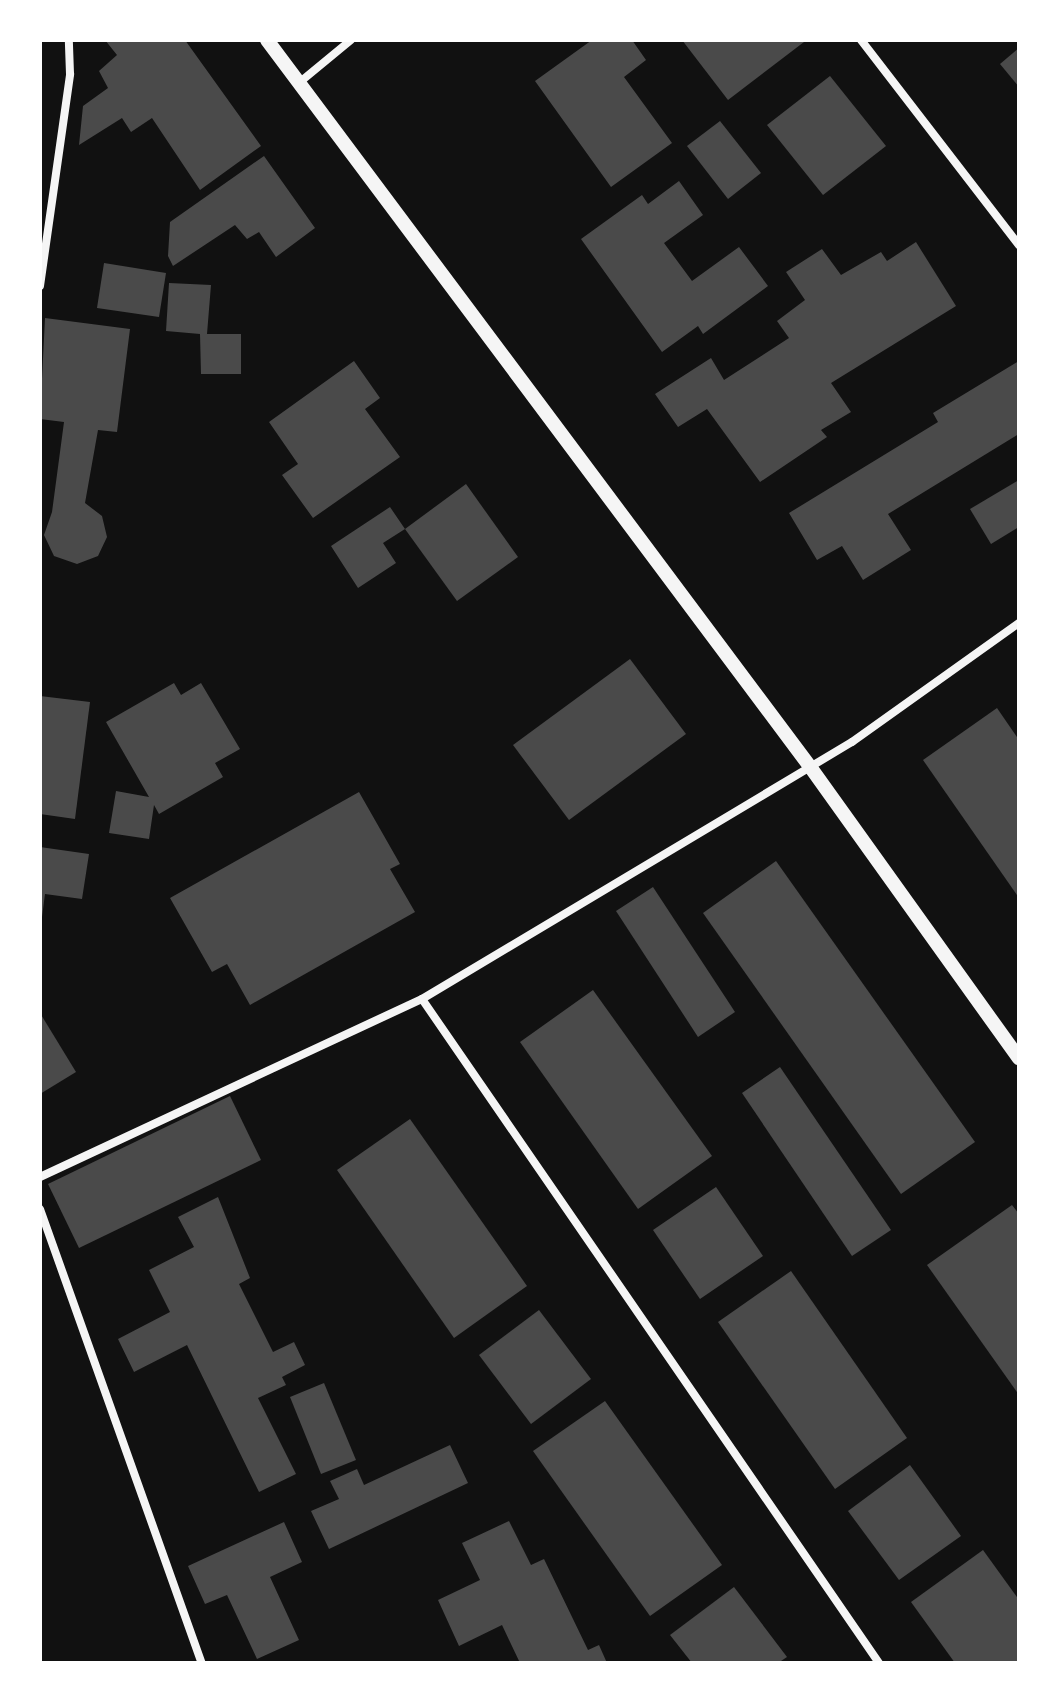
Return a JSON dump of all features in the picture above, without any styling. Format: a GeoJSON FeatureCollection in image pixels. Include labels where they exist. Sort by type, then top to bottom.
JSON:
{"type":"FeatureCollection","features":[{"type":"Feature","properties":{"kind":"street"},"geometry":{"type":"LineString","coordinates":[[40,286],[70,74],[69,40]]}},
{"type":"Feature","properties":{"kind":"street"},"geometry":{"type":"LineString","coordinates":[[267,40],[811,768],[1019,1058]]}},
{"type":"Feature","properties":{"kind":"street"},"geometry":{"type":"LineString","coordinates":[[300,82],[351,40]]}},
{"type":"Feature","properties":{"kind":"street"},"geometry":{"type":"LineString","coordinates":[[861,40],[1019,245]]}},
{"type":"Feature","properties":{"kind":"street"},"geometry":{"type":"LineString","coordinates":[[40,1177],[422,999],[811,768],[1019,623]]}},
{"type":"Feature","properties":{"kind":"street"},"geometry":{"type":"LineString","coordinates":[[422,999],[879,1663]]}},
{"type":"Feature","properties":{"kind":"street"},"geometry":{"type":"LineString","coordinates":[[40,1209],[202,1663]]}},
{"type":"Feature","properties":{"kind":"building"},"geometry":{"type":"Polygon","coordinates":[[[105,40],[185,40],[261,146],[200,190],[152,118],[131,132],[122,118],[79,145],[83,106],[108,88],[99,71],[117,55],[105,40]]]}},
{"type":"Feature","properties":{"kind":"building"},"geometry":{"type":"Polygon","coordinates":[[[592,40],[632,40],[646,60],[624,77],[672,143],[611,187],[535,81],[592,40]]]}},
{"type":"Feature","properties":{"kind":"building"},"geometry":{"type":"Polygon","coordinates":[[[682,40],[802,40],[804,42],[728,100],[682,40]]]}},
{"type":"Feature","properties":{"kind":"building"},"geometry":{"type":"Polygon","coordinates":[[[1019,48],[1019,87],[1000,64],[1019,48]]]}},
{"type":"Feature","properties":{"kind":"building"},"geometry":{"type":"Polygon","coordinates":[[[830,76],[886,146],[823,195],[767,125],[830,76]]]}},
{"type":"Feature","properties":{"kind":"building"},"geometry":{"type":"Polygon","coordinates":[[[720,121],[761,173],[728,199],[687,146],[720,121]]]}},
{"type":"Feature","properties":{"kind":"building"},"geometry":{"type":"Polygon","coordinates":[[[264,156],[315,228],[276,257],[259,232],[247,239],[235,225],[173,266],[168,256],[170,222],[264,156]]]}},
{"type":"Feature","properties":{"kind":"building"},"geometry":{"type":"Polygon","coordinates":[[[679,181],[703,215],[664,243],[692,281],[739,247],[768,286],[703,334],[698,326],[662,352],[581,239],[642,195],[648,204],[679,181]]]}},
{"type":"Feature","properties":{"kind":"building"},"geometry":{"type":"Polygon","coordinates":[[[916,242],[956,306],[831,383],[851,412],[821,430],[827,437],[760,482],[707,409],[678,427],[655,394],[711,358],[724,380],[789,338],[777,321],[805,300],[786,272],[822,249],[841,275],[881,252],[887,261],[916,242]]]}},
{"type":"Feature","properties":{"kind":"building"},"geometry":{"type":"Polygon","coordinates":[[[104,263],[166,273],[159,317],[97,308],[104,263]]]}},
{"type":"Feature","properties":{"kind":"building"},"geometry":{"type":"Polygon","coordinates":[[[169,283],[211,285],[207,334],[241,334],[241,374],[201,374],[200,334],[166,331],[169,283]]]}},
{"type":"Feature","properties":{"kind":"building"},"geometry":{"type":"Polygon","coordinates":[[[45,318],[130,329],[117,432],[98,430],[85,503],[102,516],[107,537],[98,556],[77,564],[54,556],[44,535],[52,512],[64,422],[40,419],[45,318]]]}},
{"type":"Feature","properties":{"kind":"building"},"geometry":{"type":"Polygon","coordinates":[[[354,361],[380,398],[365,409],[400,457],[313,518],[282,475],[298,464],[269,422],[354,361]]]}},
{"type":"Feature","properties":{"kind":"building"},"geometry":{"type":"Polygon","coordinates":[[[1019,361],[1019,434],[888,514],[911,550],[863,580],[842,546],[817,560],[789,513],[938,422],[933,413],[1019,361]]]}},
{"type":"Feature","properties":{"kind":"building"},"geometry":{"type":"Polygon","coordinates":[[[1019,480],[1019,527],[991,544],[970,509],[1019,480]]]}},
{"type":"Feature","properties":{"kind":"building"},"geometry":{"type":"Polygon","coordinates":[[[466,484],[518,557],[457,601],[405,529],[466,484]]]}},
{"type":"Feature","properties":{"kind":"building"},"geometry":{"type":"Polygon","coordinates":[[[390,507],[405,529],[383,543],[396,563],[358,588],[331,546],[390,507]]]}},
{"type":"Feature","properties":{"kind":"building"},"geometry":{"type":"Polygon","coordinates":[[[630,659],[686,734],[569,820],[513,745],[630,659]]]}},
{"type":"Feature","properties":{"kind":"building"},"geometry":{"type":"Polygon","coordinates":[[[174,683],[181,695],[201,683],[240,749],[215,763],[223,777],[159,814],[154,805],[149,839],[109,833],[116,791],[149,797],[106,722],[174,683]]]}},
{"type":"Feature","properties":{"kind":"building"},"geometry":{"type":"Polygon","coordinates":[[[40,696],[90,702],[75,819],[40,814],[40,696]]]}},
{"type":"Feature","properties":{"kind":"building"},"geometry":{"type":"Polygon","coordinates":[[[997,708],[1019,740],[1019,898],[923,760],[997,708]]]}},
{"type":"Feature","properties":{"kind":"building"},"geometry":{"type":"Polygon","coordinates":[[[359,792],[400,864],[390,869],[415,912],[250,1005],[227,964],[212,972],[170,898],[359,792]]]}},
{"type":"Feature","properties":{"kind":"building"},"geometry":{"type":"Polygon","coordinates":[[[40,847],[89,854],[82,899],[45,894],[42,917],[40,847]]]}},
{"type":"Feature","properties":{"kind":"building"},"geometry":{"type":"Polygon","coordinates":[[[776,861],[975,1142],[901,1194],[703,913],[776,861]]]}},
{"type":"Feature","properties":{"kind":"building"},"geometry":{"type":"Polygon","coordinates":[[[653,887],[735,1012],[698,1037],[616,911],[653,887]]]}},
{"type":"Feature","properties":{"kind":"building"},"geometry":{"type":"Polygon","coordinates":[[[593,990],[712,1156],[638,1209],[520,1042],[593,990]]]}},
{"type":"Feature","properties":{"kind":"building"},"geometry":{"type":"Polygon","coordinates":[[[40,1013],[76,1072],[40,1094],[40,1013]]]}},
{"type":"Feature","properties":{"kind":"building"},"geometry":{"type":"Polygon","coordinates":[[[780,1067],[891,1230],[852,1256],[742,1093],[780,1067]]]}},
{"type":"Feature","properties":{"kind":"building"},"geometry":{"type":"Polygon","coordinates":[[[230,1096],[261,1160],[79,1248],[48,1184],[230,1096]]]}},
{"type":"Feature","properties":{"kind":"building"},"geometry":{"type":"Polygon","coordinates":[[[410,1119],[527,1286],[454,1338],[337,1170],[410,1119]]]}},
{"type":"Feature","properties":{"kind":"building"},"geometry":{"type":"Polygon","coordinates":[[[716,1187],[763,1256],[700,1299],[653,1230],[716,1187]]]}},
{"type":"Feature","properties":{"kind":"building"},"geometry":{"type":"Polygon","coordinates":[[[218,1197],[250,1278],[239,1284],[273,1352],[294,1342],[305,1365],[282,1377],[286,1385],[258,1398],[296,1474],[259,1492],[187,1345],[134,1372],[118,1339],[170,1312],[149,1270],[194,1247],[178,1217],[218,1197]]]}},
{"type":"Feature","properties":{"kind":"building"},"geometry":{"type":"Polygon","coordinates":[[[1012,1205],[1019,1214],[1019,1395],[927,1265],[1012,1205]]]}},
{"type":"Feature","properties":{"kind":"building"},"geometry":{"type":"Polygon","coordinates":[[[791,1271],[907,1438],[835,1489],[718,1322],[791,1271]]]}},
{"type":"Feature","properties":{"kind":"building"},"geometry":{"type":"Polygon","coordinates":[[[539,1310],[591,1379],[531,1424],[479,1355],[539,1310]]]}},
{"type":"Feature","properties":{"kind":"building"},"geometry":{"type":"Polygon","coordinates":[[[324,1383],[356,1460],[321,1474],[290,1397],[324,1383]]]}},
{"type":"Feature","properties":{"kind":"building"},"geometry":{"type":"Polygon","coordinates":[[[605,1401],[722,1565],[650,1616],[533,1451],[605,1401]]]}},
{"type":"Feature","properties":{"kind":"building"},"geometry":{"type":"Polygon","coordinates":[[[450,1445],[468,1483],[329,1549],[311,1511],[339,1499],[330,1481],[357,1469],[364,1485],[450,1445]]]}},
{"type":"Feature","properties":{"kind":"building"},"geometry":{"type":"Polygon","coordinates":[[[910,1465],[961,1536],[899,1580],[848,1511],[910,1465]]]}},
{"type":"Feature","properties":{"kind":"building"},"geometry":{"type":"Polygon","coordinates":[[[509,1521],[531,1565],[544,1559],[588,1650],[599,1645],[607,1663],[520,1663],[502,1625],[459,1646],[438,1600],[480,1580],[462,1543],[509,1521]]]}},
{"type":"Feature","properties":{"kind":"building"},"geometry":{"type":"Polygon","coordinates":[[[284,1522],[302,1562],[270,1577],[299,1640],[257,1659],[227,1595],[205,1604],[188,1566],[284,1522]]]}},
{"type":"Feature","properties":{"kind":"building"},"geometry":{"type":"Polygon","coordinates":[[[983,1550],[1019,1600],[1019,1663],[955,1663],[911,1602],[983,1550]]]}},
{"type":"Feature","properties":{"kind":"building"},"geometry":{"type":"Polygon","coordinates":[[[734,1587],[787,1657],[778,1663],[692,1663],[670,1635],[734,1587]]]}}]}
